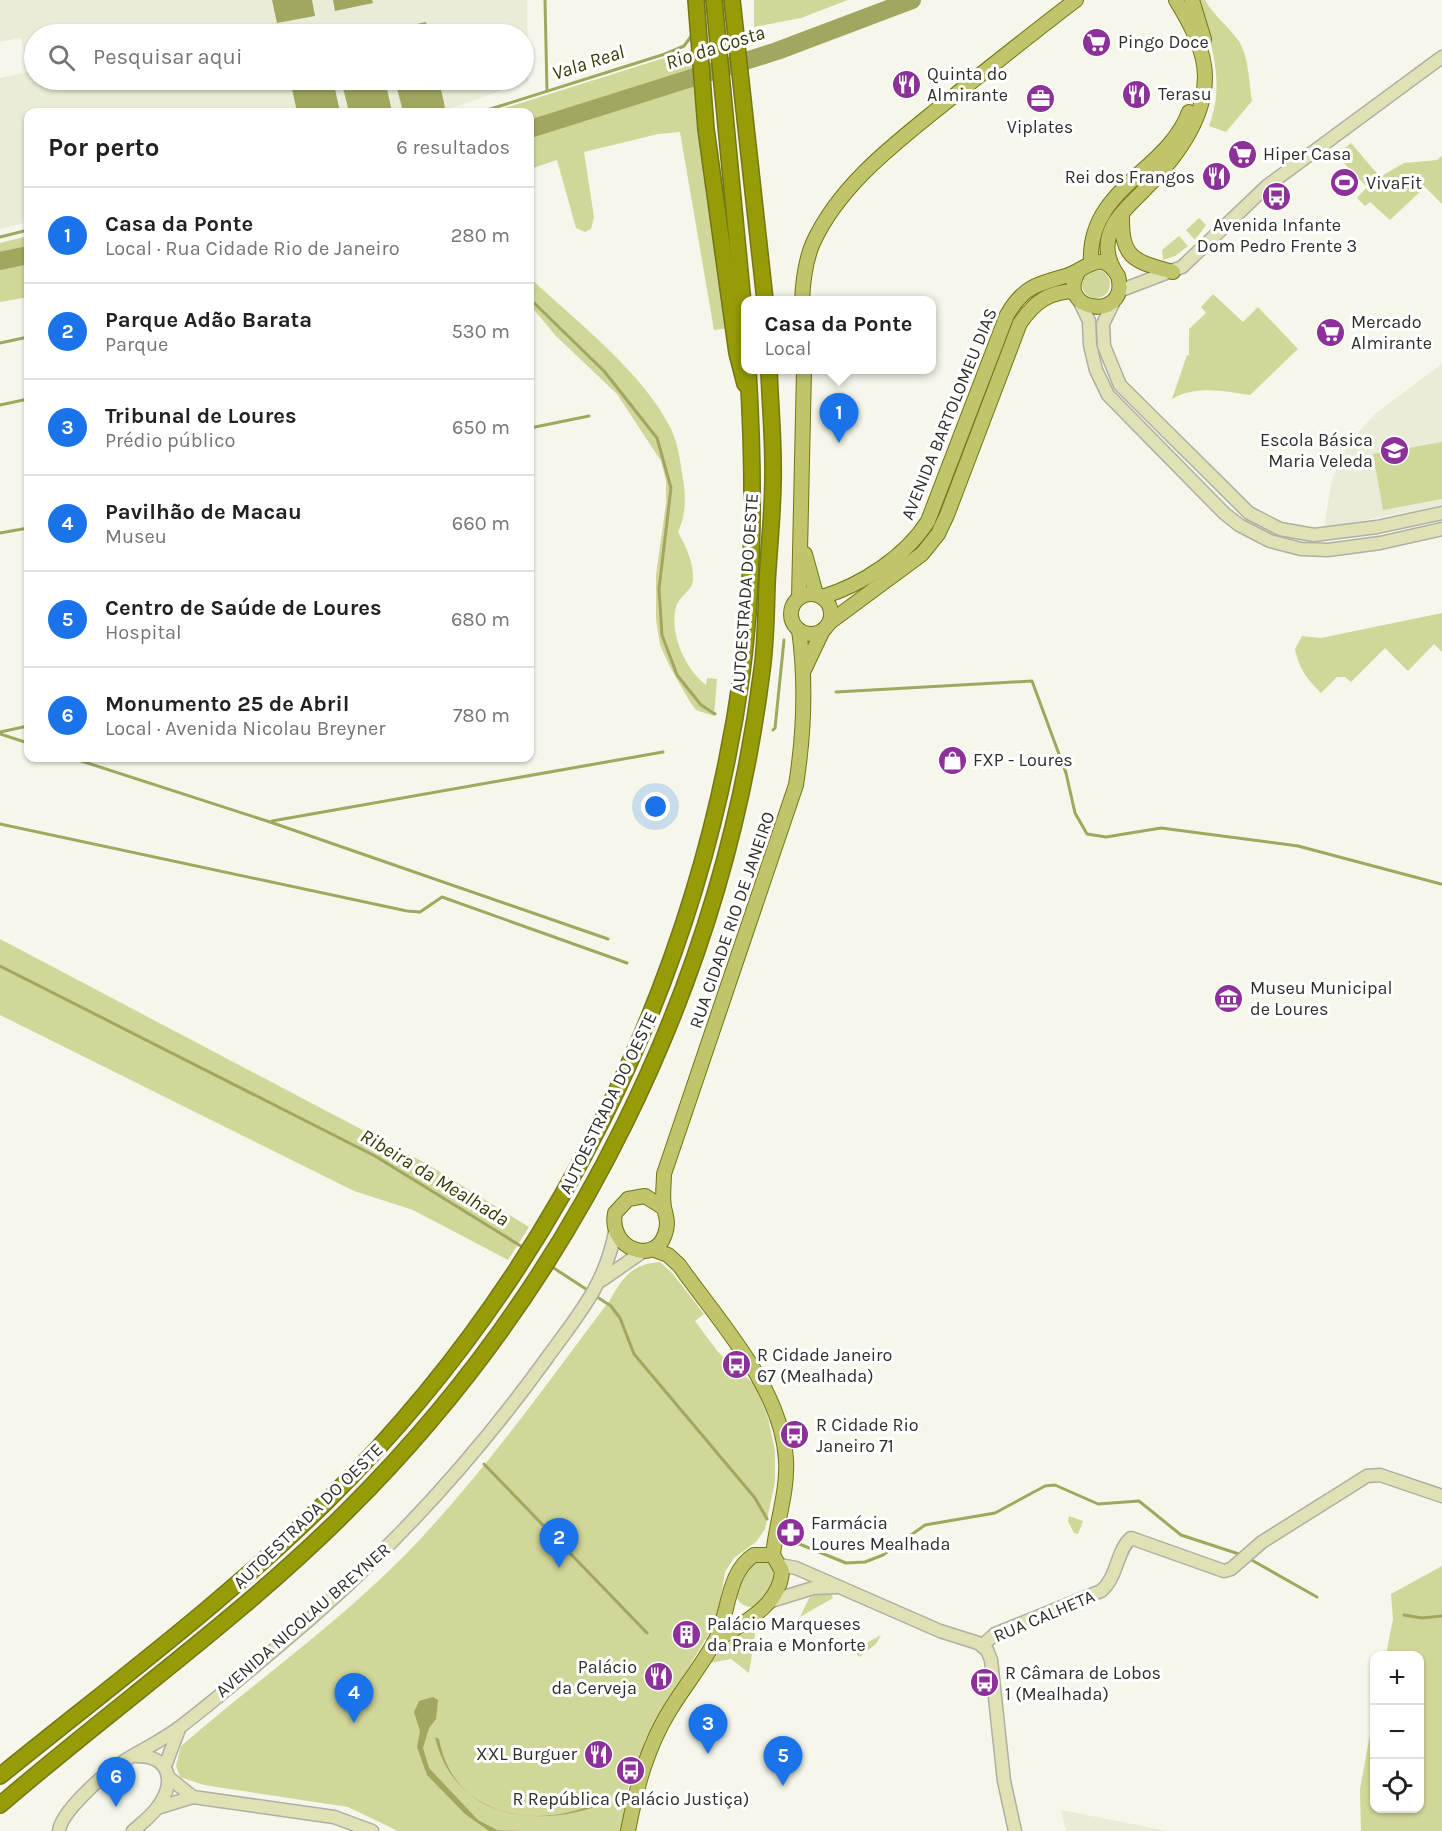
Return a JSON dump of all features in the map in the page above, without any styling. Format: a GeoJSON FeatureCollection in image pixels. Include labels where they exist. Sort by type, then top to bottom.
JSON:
{"type":"FeatureCollection","features":[{"type":"Feature","properties":{"kind":"highway"},"geometry":{"type":"LineString","coordinates":[[696,0],[706,129],[741,370]]}},
{"type":"Feature","properties":{"kind":"highway"},"geometry":{"type":"LineString","coordinates":[[714,0],[742,296]]}},
{"type":"Feature","properties":{"kind":"highway"},"geometry":{"type":"LineString","coordinates":[[732,0],[765,296]]}},
{"type":"Feature","properties":{"kind":"highway"},"geometry":{"type":"LineString","coordinates":[[742,374],[750,407]]}},
{"type":"Feature","properties":{"kind":"highway","name":"AUTOESTRADA DO OESTE"},"geometry":{"type":"LineString","coordinates":[[0,1776],[184,1627],[328,1500],[387,1438],[463,1346],[521,1264],[597,1130],[631,1060],[686,915],[707,842],[726,762],[742,671],[751,565],[748,374]]}},
{"type":"Feature","properties":{"kind":"highway","name":"AUTOESTRADA DO OESTE"},"geometry":{"type":"LineString","coordinates":[[0,1805],[278,1577],[350,1508],[403,1452],[468,1373],[537,1276],[592,1187],[673,1012],[697,948],[744,778],[763,667],[773,465],[769,374]]}},
{"type":"Feature","properties":{"kind":"main road"},"geometry":{"type":"LineString","coordinates":[[802,296],[806,266],[813,243],[839,202],[863,174],[903,138],[1076,0]]}},
{"type":"Feature","properties":{"kind":"main road"},"geometry":{"type":"LineString","coordinates":[[1169,0],[1193,47],[1197,77],[1195,96],[1187,118],[1175,136],[1105,207],[1093,236],[1085,266],[1073,283],[1076,295],[1087,306],[1098,308],[1109,304],[1118,293],[1116,273],[1106,255],[1113,226],[1122,213],[1152,182],[1179,158],[1195,136],[1209,104],[1209,58],[1192,0]]}},
{"type":"Feature","properties":{"kind":"main road"},"geometry":{"type":"LineString","coordinates":[[1152,182],[1183,143],[1196,121],[1205,77],[1198,44],[1176,0]]}},
{"type":"Feature","properties":{"kind":"main road"},"geometry":{"type":"LineString","coordinates":[[1122,213],[1122,238],[1132,255],[1148,265],[1173,272]]}},
{"type":"Feature","properties":{"kind":"main road"},"geometry":{"type":"LineString","coordinates":[[1085,266],[1099,262],[1116,273]]}},
{"type":"Feature","properties":{"kind":"main road","name":"AVENIDA BARTOLOMEU DIAS"},"geometry":{"type":"LineString","coordinates":[[819,596],[854,585],[904,550],[919,535],[928,520],[1012,305],[1036,284],[1085,266]]}},
{"type":"Feature","properties":{"kind":"main road","name":"AVENIDA BARTOLOMEU DIAS"},"geometry":{"type":"LineString","coordinates":[[826,626],[910,564],[931,544],[947,515],[966,468],[1020,323],[1031,306],[1044,297],[1060,292],[1076,295]]}},
{"type":"Feature","properties":{"kind":"main road"},"geometry":{"type":"LineString","coordinates":[[801,541],[819,596],[830,605],[826,626],[811,634],[800,630],[791,614],[799,598],[804,374]]}},
{"type":"Feature","properties":{"kind":"main road"},"geometry":{"type":"LineString","coordinates":[[799,598],[819,596]]}},
{"type":"Feature","properties":{"kind":"main road","name":"RUA CIDADE RIO DE JANEIRO"},"geometry":{"type":"LineString","coordinates":[[803,672],[826,626]]}},
{"type":"Feature","properties":{"kind":"main road","name":"RUA CIDADE RIO DE JANEIRO"},"geometry":{"type":"LineString","coordinates":[[664,1174],[790,810],[801,754],[803,672],[800,630]]}},
{"type":"Feature","properties":{"kind":"main road"},"geometry":{"type":"LineString","coordinates":[[664,1174],[645,1196],[628,1199],[620,1205],[614,1222],[615,1232],[627,1246],[668,1255],[679,1265],[764,1385],[775,1413],[786,1460],[771,1558],[781,1579],[771,1601],[714,1642]]}},
{"type":"Feature","properties":{"kind":"main road"},"geometry":{"type":"LineString","coordinates":[[664,1174],[664,1208],[667,1227],[679,1265]]}},
{"type":"Feature","properties":{"kind":"main road"},"geometry":{"type":"LineString","coordinates":[[645,1196],[664,1208]]}},
{"type":"Feature","properties":{"kind":"main road"},"geometry":{"type":"LineString","coordinates":[[649,1249],[661,1242],[667,1227]]}},
{"type":"Feature","properties":{"kind":"main road"},"geometry":{"type":"LineString","coordinates":[[628,1831],[644,1765],[658,1732],[714,1642],[732,1595],[737,1572],[748,1560],[771,1558]]}},
{"type":"Feature","properties":{"kind":"main road"},"geometry":{"type":"LineString","coordinates":[[732,1595],[741,1611],[759,1611]]}},
{"type":"Feature","properties":{"kind":"street"},"geometry":{"type":"LineString","coordinates":[[1442,57],[1267,186],[1192,260],[1173,272],[1143,281],[1118,293],[1103,324],[1104,346],[1120,385],[1250,513],[1280,529],[1314,535],[1377,527],[1442,513]]}},
{"type":"Feature","properties":{"kind":"street"},"geometry":{"type":"LineString","coordinates":[[1116,273],[1143,281]]}},
{"type":"Feature","properties":{"kind":"street"},"geometry":{"type":"LineString","coordinates":[[1076,295],[1089,321],[1090,345],[1096,370],[1108,395],[1239,525],[1287,546],[1328,550],[1442,529]]}},
{"type":"Feature","properties":{"kind":"street","name":"AVENIDA NICOLAU BREYNER"},"geometry":{"type":"LineString","coordinates":[[59,1831],[63,1817],[108,1772],[179,1728],[341,1592],[424,1509],[504,1415],[586,1304],[601,1281],[611,1254],[615,1232]]}},
{"type":"Feature","properties":{"kind":"street","name":"AVENIDA NICOLAU BREYNER"},"geometry":{"type":"LineString","coordinates":[[601,1281],[649,1249]]}},
{"type":"Feature","properties":{"kind":"street","name":"RUA CALHETA"},"geometry":{"type":"LineString","coordinates":[[982,1646],[994,1634],[1106,1587],[1131,1538],[1220,1570],[1228,1570],[1236,1565],[1249,1550],[1363,1478],[1380,1475],[1442,1496]]}},
{"type":"Feature","properties":{"kind":"street"},"geometry":{"type":"LineString","coordinates":[[771,1558],[940,1631],[982,1646],[991,1660],[1004,1781],[1015,1831]]}},
{"type":"Feature","properties":{"kind":"street"},"geometry":{"type":"LineString","coordinates":[[771,1601],[813,1588],[841,1587]]}},
{"type":"Feature","properties":{"kind":"street","name":"AVENIDA NICOLAU BREYNER"},"geometry":{"type":"LineString","coordinates":[[157,1808],[179,1728]]}},
{"type":"Feature","properties":{"kind":"street"},"geometry":{"type":"LineString","coordinates":[[137,1756],[148,1756],[194,1797]]}},
{"type":"Feature","properties":{"kind":"street"},"geometry":{"type":"LineString","coordinates":[[133,1831],[143,1827],[157,1808],[194,1797],[334,1817],[372,1831]]}},
{"type":"Feature","properties":{"kind":"shaded area"},"geometry":{"type":"Polygon","coordinates":[[[0,0],[527,0],[527,24],[24,24],[24,53],[21,38],[0,42],[0,0]]]}},
{"type":"Feature","properties":{"kind":"shaded area"},"geometry":{"type":"Polygon","coordinates":[[[272,0],[312,0],[315,16],[277,23],[272,0]]]}},
{"type":"Feature","properties":{"kind":"shaded area"},"geometry":{"type":"Polygon","coordinates":[[[333,0],[372,0],[373,3],[335,11],[333,0]]]}},
{"type":"Feature","properties":{"kind":"shaded area"},"geometry":{"type":"Polygon","coordinates":[[[754,0],[848,0],[801,18],[754,27],[754,0]]]}},
{"type":"Feature","properties":{"kind":"shaded area"},"geometry":{"type":"Polygon","coordinates":[[[1198,0],[1205,0],[1238,40],[1246,61],[1252,101],[1226,132],[1209,126],[1216,94],[1215,63],[1198,0]]]}},
{"type":"Feature","properties":{"kind":"shaded area"},"geometry":{"type":"Polygon","coordinates":[[[693,49],[732,328],[714,330],[680,132],[658,134],[584,152],[594,217],[591,229],[585,232],[576,228],[557,160],[534,168],[534,108],[505,108],[693,49]]]}},
{"type":"Feature","properties":{"kind":"shaded area"},"geometry":{"type":"Polygon","coordinates":[[[24,73],[24,90],[503,90],[452,108],[24,108],[24,223],[0,229],[0,78],[24,73]]]}},
{"type":"Feature","properties":{"kind":"shaded area"},"geometry":{"type":"Polygon","coordinates":[[[292,90],[335,90],[339,108],[296,108],[292,90]]]}},
{"type":"Feature","properties":{"kind":"shaded area"},"geometry":{"type":"Polygon","coordinates":[[[344,90],[387,90],[391,108],[348,108],[344,90]]]}},
{"type":"Feature","properties":{"kind":"shaded area"},"geometry":{"type":"Polygon","coordinates":[[[398,90],[441,90],[445,108],[402,108],[398,90]]]}},
{"type":"Feature","properties":{"kind":"shaded area"},"geometry":{"type":"Polygon","coordinates":[[[1351,143],[1380,177],[1404,163],[1437,160],[1442,156],[1442,204],[1425,187],[1390,220],[1370,202],[1365,206],[1357,198],[1367,187],[1336,155],[1351,143]]]}},
{"type":"Feature","properties":{"kind":"shaded area"},"geometry":{"type":"Polygon","coordinates":[[[1199,218],[1206,225],[1195,240],[1186,230],[1199,218]]]}},
{"type":"Feature","properties":{"kind":"shaded area"},"geometry":{"type":"Polygon","coordinates":[[[1179,236],[1188,246],[1175,256],[1163,260],[1162,250],[1179,236]]]}},
{"type":"Feature","properties":{"kind":"shaded area"},"geometry":{"type":"Polygon","coordinates":[[[24,237],[24,298],[0,302],[0,243],[24,237]]]}},
{"type":"Feature","properties":{"kind":"shaded area"},"geometry":{"type":"Polygon","coordinates":[[[1096,270],[1106,274],[1110,284],[1106,294],[1096,298],[1086,294],[1082,284],[1086,274],[1096,270]]]}},
{"type":"Feature","properties":{"kind":"shaded area"},"geometry":{"type":"Polygon","coordinates":[[[534,282],[624,365],[656,404],[675,438],[685,493],[684,513],[678,532],[689,555],[693,574],[691,587],[676,607],[675,628],[680,650],[691,670],[706,685],[707,678],[717,679],[714,716],[696,710],[669,665],[660,645],[656,619],[656,575],[666,503],[666,481],[661,461],[617,394],[556,336],[534,310],[534,282]]]}},
{"type":"Feature","properties":{"kind":"shaded area"},"geometry":{"type":"Polygon","coordinates":[[[1213,294],[1243,322],[1258,307],[1298,349],[1250,395],[1200,391],[1172,399],[1187,355],[1193,356],[1189,355],[1189,329],[1206,313],[1201,307],[1213,294]]]}},
{"type":"Feature","properties":{"kind":"shaded area","name":"Escola Básica Maria Veleda"},"geometry":{"type":"Polygon","coordinates":[[[1442,364],[1442,505],[1324,528],[1331,483],[1351,440],[1376,413],[1442,364]]]}},
{"type":"Feature","properties":{"kind":"shaded area"},"geometry":{"type":"Polygon","coordinates":[[[1442,442],[1442,499],[1383,510],[1373,454],[1442,442]]]}},
{"type":"Feature","properties":{"kind":"shaded area"},"geometry":{"type":"Polygon","coordinates":[[[1442,613],[1442,652],[1434,644],[1408,671],[1385,648],[1351,682],[1345,677],[1337,677],[1321,693],[1304,673],[1297,657],[1295,649],[1302,636],[1321,638],[1442,613]]]}},
{"type":"Feature","properties":{"kind":"shaded area"},"geometry":{"type":"Polygon","coordinates":[[[0,939],[427,1164],[529,1227],[508,1260],[413,1210],[354,1191],[0,1015],[0,939]]]}},
{"type":"Feature","properties":{"kind":"shaded area"},"geometry":{"type":"Polygon","coordinates":[[[660,1262],[673,1274],[704,1314],[695,1321],[718,1352],[755,1385],[768,1418],[775,1451],[775,1482],[765,1529],[756,1542],[734,1558],[725,1572],[717,1620],[646,1738],[628,1788],[622,1831],[398,1831],[348,1807],[204,1785],[180,1777],[176,1766],[181,1746],[323,1629],[379,1581],[405,1555],[486,1463],[610,1300],[624,1278],[635,1269],[660,1262]]]}},
{"type":"Feature","properties":{"kind":"shaded area"},"geometry":{"type":"Polygon","coordinates":[[[1069,1516],[1083,1521],[1078,1534],[1074,1533],[1068,1521],[1069,1516]]]}},
{"type":"Feature","properties":{"kind":"shaded area"},"geometry":{"type":"Polygon","coordinates":[[[763,1560],[771,1564],[774,1579],[772,1587],[765,1601],[753,1607],[746,1606],[739,1602],[737,1596],[739,1582],[750,1568],[763,1560]]]}},
{"type":"Feature","properties":{"kind":"shaded area"},"geometry":{"type":"Polygon","coordinates":[[[1442,1566],[1442,1831],[1361,1831],[1360,1789],[1370,1735],[1370,1813],[1424,1813],[1424,1651],[1387,1651],[1393,1619],[1391,1594],[1442,1566]]]}},
{"type":"Feature","properties":{"kind":"shaded area"},"geometry":{"type":"Polygon","coordinates":[[[831,1593],[833,1598],[800,1617],[811,1594],[831,1593]]]}},
{"type":"Feature","properties":{"kind":"shaded area"},"geometry":{"type":"Polygon","coordinates":[[[752,1626],[756,1628],[749,1673],[731,1659],[710,1663],[730,1639],[752,1626]]]}},
{"type":"Feature","properties":{"kind":"shaded area"},"geometry":{"type":"Polygon","coordinates":[[[881,1635],[876,1644],[859,1657],[854,1650],[881,1635]]]}},
{"type":"Feature","properties":{"kind":"shaded area"},"geometry":{"type":"Polygon","coordinates":[[[433,1697],[438,1700],[436,1719],[429,1728],[423,1748],[429,1768],[478,1820],[497,1830],[522,1830],[489,1831],[465,1814],[427,1775],[417,1747],[420,1731],[414,1712],[419,1701],[433,1697]]]}},
{"type":"Feature","properties":{"kind":"shaded area"},"geometry":{"type":"Polygon","coordinates":[[[435,1737],[439,1739],[448,1766],[465,1789],[460,1786],[445,1765],[435,1737]]]}},
{"type":"Feature","properties":{"kind":"shaded area"},"geometry":{"type":"Polygon","coordinates":[[[604,1800],[608,1802],[582,1811],[555,1816],[528,1816],[553,1815],[579,1810],[604,1800]]]}},
{"type":"Feature","properties":{"kind":"shaded area"},"geometry":{"type":"Polygon","coordinates":[[[1061,1810],[1168,1831],[1066,1831],[1061,1810]]]}},
{"type":"Feature","properties":{"kind":"waterway"},"geometry":{"type":"LineString","coordinates":[[545,0],[547,91]]}},
{"type":"Feature","properties":{"kind":"waterway","name":"Rio da Costa"},"geometry":{"type":"LineString","coordinates":[[534,128],[777,51],[912,0]]}},
{"type":"Feature","properties":{"kind":"waterway","name":"Vala Real"},"geometry":{"type":"LineString","coordinates":[[494,108],[665,54],[684,46],[692,35]]}},
{"type":"Feature","properties":{"kind":"waterway","name":"Vala Real"},"geometry":{"type":"LineString","coordinates":[[0,237],[24,231]]}},
{"type":"Feature","properties":{"kind":"waterway","name":"Rio da Costa"},"geometry":{"type":"LineString","coordinates":[[0,261],[24,256]]}},
{"type":"Feature","properties":{"kind":"waterway"},"geometry":{"type":"LineString","coordinates":[[534,303],[604,371],[657,438],[671,488],[659,589],[662,635],[677,675],[701,705],[715,714]]}},
{"type":"Feature","properties":{"kind":"waterway"},"geometry":{"type":"LineString","coordinates":[[0,343],[24,338]]}},
{"type":"Feature","properties":{"kind":"waterway"},"geometry":{"type":"LineString","coordinates":[[0,405],[24,400]]}},
{"type":"Feature","properties":{"kind":"waterway"},"geometry":{"type":"LineString","coordinates":[[534,427],[589,416]]}},
{"type":"Feature","properties":{"kind":"waterway"},"geometry":{"type":"LineString","coordinates":[[0,533],[24,529]]}},
{"type":"Feature","properties":{"kind":"waterway"},"geometry":{"type":"LineString","coordinates":[[773,730],[784,640]]}},
{"type":"Feature","properties":{"kind":"waterway"},"geometry":{"type":"LineString","coordinates":[[836,692],[1032,681],[1066,773],[1075,813],[1087,834],[1106,837],[1161,828],[1298,846],[1441,884]]}},
{"type":"Feature","properties":{"kind":"waterway"},"geometry":{"type":"LineString","coordinates":[[0,732],[24,727]]}},
{"type":"Feature","properties":{"kind":"waterway"},"geometry":{"type":"LineString","coordinates":[[0,734],[24,742]]}},
{"type":"Feature","properties":{"kind":"waterway"},"geometry":{"type":"LineString","coordinates":[[272,821],[663,752]]}},
{"type":"Feature","properties":{"kind":"waterway"},"geometry":{"type":"LineString","coordinates":[[84,762],[270,822],[608,939]]}},
{"type":"Feature","properties":{"kind":"waterway"},"geometry":{"type":"LineString","coordinates":[[0,824],[407,911],[420,912],[442,897],[627,963]]}},
{"type":"Feature","properties":{"kind":"waterway","name":"Ribeira da Mealhada"},"geometry":{"type":"LineString","coordinates":[[0,966],[375,1156],[524,1248]]}},
{"type":"Feature","properties":{"kind":"waterway","name":"Ribeira da Mealhada"},"geometry":{"type":"LineString","coordinates":[[549,1265],[589,1291]]}},
{"type":"Feature","properties":{"kind":"waterway","name":"Ribeira da Mealhada"},"geometry":{"type":"LineString","coordinates":[[594,1295],[611,1306],[620,1318],[634,1354],[755,1498],[767,1519]]}},
{"type":"Feature","properties":{"kind":"waterway"},"geometry":{"type":"LineString","coordinates":[[484,1464],[647,1633]]}},
{"type":"Feature","properties":{"kind":"waterway","name":"Ribeira da Mealhada"},"geometry":{"type":"LineString","coordinates":[[782,1537],[846,1563],[865,1562],[883,1555],[925,1525],[995,1513],[1045,1486],[1055,1485],[1098,1504],[1139,1501],[1181,1535],[1242,1555]]}},
{"type":"Feature","properties":{"kind":"waterway","name":"Ribeira da Mealhada"},"geometry":{"type":"LineString","coordinates":[[1248,1558],[1317,1597]]}},
{"type":"Feature","properties":{"kind":"waterway","name":"Ribeira da Mealhada"},"geometry":{"type":"LineString","coordinates":[[1404,1615],[1422,1618],[1442,1616]]}},
{"type":"Feature","properties":{"kind":"place","name":"Pingo Doce"},"geometry":{"type":"Point","coordinates":[1097,42]}},
{"type":"Feature","properties":{"kind":"place","name":"Quinta do Almirante"},"geometry":{"type":"Point","coordinates":[906,84]}},
{"type":"Feature","properties":{"kind":"place","name":"Terasu"},"geometry":{"type":"Point","coordinates":[1137,94]}},
{"type":"Feature","properties":{"kind":"place","name":"Viplates"},"geometry":{"type":"Point","coordinates":[1040,98]}},
{"type":"Feature","properties":{"kind":"place","name":"Hiper Casa"},"geometry":{"type":"Point","coordinates":[1242,154]}},
{"type":"Feature","properties":{"kind":"place","name":"Rei dos Frangos"},"geometry":{"type":"Point","coordinates":[1216,177]}},
{"type":"Feature","properties":{"kind":"place","name":"VivaFit"},"geometry":{"type":"Point","coordinates":[1345,183]}},
{"type":"Feature","properties":{"kind":"place","name":"Avenida Infante Dom Pedro Frente 3"},"geometry":{"type":"Point","coordinates":[1277,196]}},
{"type":"Feature","properties":{"kind":"place","name":"Mercado Almirante"},"geometry":{"type":"Point","coordinates":[1330,332]}},
{"type":"Feature","properties":{"kind":"place","name":"Casa da Ponte"},"geometry":{"type":"Point","coordinates":[839,443]}},
{"type":"Feature","properties":{"kind":"place","name":"Escola Básica Maria Veleda"},"geometry":{"type":"Point","coordinates":[1394,450]}},
{"type":"Feature","properties":{"kind":"place","name":"FXP - Loures"},"geometry":{"type":"Point","coordinates":[952,760]}},
{"type":"Feature","properties":{"kind":"place","name":"Museu Municipal de Loures"},"geometry":{"type":"Point","coordinates":[1229,998]}},
{"type":"Feature","properties":{"kind":"place","name":"R Cidade Janeiro 67 (Mealhada)"},"geometry":{"type":"Point","coordinates":[736,1365]}},
{"type":"Feature","properties":{"kind":"place","name":"R Cidade Rio Janeiro 71"},"geometry":{"type":"Point","coordinates":[795,1435]}},
{"type":"Feature","properties":{"kind":"place","name":"Farmácia Loures Mealhada"},"geometry":{"type":"Point","coordinates":[790,1533]}},
{"type":"Feature","properties":{"kind":"place","name":"Parque Adão Barata"},"geometry":{"type":"Point","coordinates":[559,1568]}},
{"type":"Feature","properties":{"kind":"place","name":"Palácio Marqueses da Praia e Monforte"},"geometry":{"type":"Point","coordinates":[686,1634]}},
{"type":"Feature","properties":{"kind":"place","name":"Palácio da Cerveja"},"geometry":{"type":"Point","coordinates":[658,1677]}},
{"type":"Feature","properties":{"kind":"place","name":"R Câmara de Lobos 1 (Mealhada)"},"geometry":{"type":"Point","coordinates":[984,1683]}},
{"type":"Feature","properties":{"kind":"place","name":"Pavilhão de Macau"},"geometry":{"type":"Point","coordinates":[354,1723]}},
{"type":"Feature","properties":{"kind":"place","name":"XXL Burguer"},"geometry":{"type":"Point","coordinates":[598,1754]}},
{"type":"Feature","properties":{"kind":"place","name":"Tribunal de Loures"},"geometry":{"type":"Point","coordinates":[708,1754]}},
{"type":"Feature","properties":{"kind":"place","name":"R República (Palácio Justiça)"},"geometry":{"type":"Point","coordinates":[631,1770]}},
{"type":"Feature","properties":{"kind":"place","name":"Centro de Saúde de Loures"},"geometry":{"type":"Point","coordinates":[783,1786]}},
{"type":"Feature","properties":{"kind":"place","name":"Monumento 25 de Abril"},"geometry":{"type":"Point","coordinates":[116,1807]}}]}
